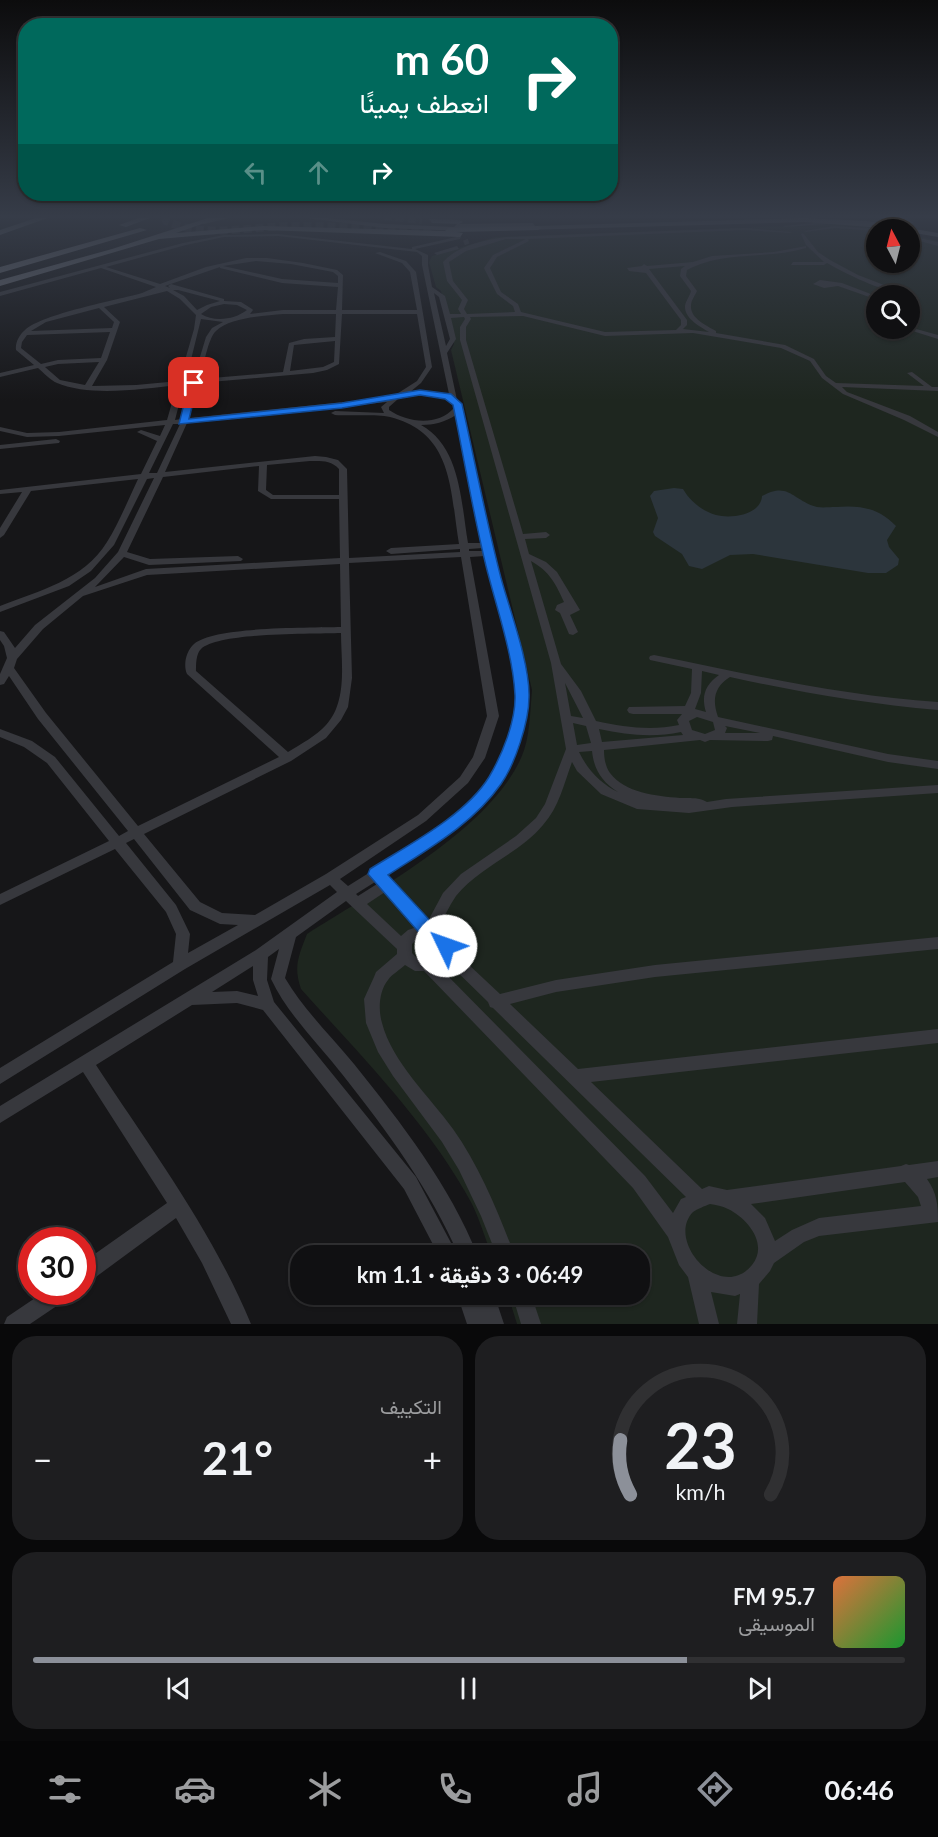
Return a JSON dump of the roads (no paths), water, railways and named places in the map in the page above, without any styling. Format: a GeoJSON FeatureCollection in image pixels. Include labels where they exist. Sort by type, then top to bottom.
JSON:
{"type":"FeatureCollection","features":[{"type":"Feature","properties":{"kind":"highway"},"geometry":{"type":"LineString","coordinates":[[0,283],[18,278]]}},
{"type":"Feature","properties":{"kind":"street"},"geometry":{"type":"LineString","coordinates":[[0,294],[64,278]]}},
{"type":"Feature","properties":{"kind":"street"},"geometry":{"type":"LineString","coordinates":[[0,301],[79,278]]}},
{"type":"Feature","properties":{"kind":"street"},"geometry":{"type":"LineString","coordinates":[[136,278],[182,297],[199,314],[217,320],[283,312],[421,312]]}},
{"type":"Feature","properties":{"kind":"street"},"geometry":{"type":"LineString","coordinates":[[0,682],[11,663],[39,627],[79,596],[122,553],[182,425],[212,332],[250,310],[241,304],[146,278]]}},
{"type":"Feature","properties":{"kind":"street"},"geometry":{"type":"LineString","coordinates":[[144,294],[157,286],[184,278]]}},
{"type":"Feature","properties":{"kind":"street"},"geometry":{"type":"LineString","coordinates":[[269,278],[282,281],[340,285]]}},
{"type":"Feature","properties":{"kind":"street"},"geometry":{"type":"LineString","coordinates":[[177,288],[144,294],[44,321],[26,333],[18,350],[58,381],[87,388],[194,383],[319,370],[334,365],[338,360],[340,278]]}},
{"type":"Feature","properties":{"kind":"street"},"geometry":{"type":"LineString","coordinates":[[182,425],[392,399],[401,395],[419,382],[429,367],[413,278]]}},
{"type":"Feature","properties":{"kind":"street"},"geometry":{"type":"LineString","coordinates":[[353,897],[376,874],[444,830],[482,797],[496,779],[515,735],[522,697],[519,675],[488,549],[446,352],[427,278]]}},
{"type":"Feature","properties":{"kind":"street"},"geometry":{"type":"LineString","coordinates":[[449,278],[464,297],[461,309],[468,317]]}},
{"type":"Feature","properties":{"kind":"street"},"geometry":{"type":"LineString","coordinates":[[492,278],[499,293],[516,305],[521,314]]}},
{"type":"Feature","properties":{"kind":"street"},"geometry":{"type":"LineString","coordinates":[[652,278],[685,322],[679,330]]}},
{"type":"Feature","properties":{"kind":"street"},"geometry":{"type":"LineString","coordinates":[[684,278],[694,291],[688,301],[689,311],[695,319],[717,333]]}},
{"type":"Feature","properties":{"kind":"street"},"geometry":{"type":"LineString","coordinates":[[854,278],[868,285]]}},
{"type":"Feature","properties":{"kind":"street"},"geometry":{"type":"LineString","coordinates":[[862,278],[878,285]]}},
{"type":"Feature","properties":{"kind":"street"},"geometry":{"type":"LineString","coordinates":[[840,285],[866,295]]}},
{"type":"Feature","properties":{"kind":"street"},"geometry":{"type":"LineString","coordinates":[[431,288],[441,293],[454,340],[446,352]]}},
{"type":"Feature","properties":{"kind":"street"},"geometry":{"type":"LineString","coordinates":[[671,301],[688,301]]}},
{"type":"Feature","properties":{"kind":"street"},"geometry":{"type":"LineString","coordinates":[[0,609],[52,591],[95,563],[110,545],[169,426],[197,329],[199,314],[212,305],[241,304],[340,311],[399,308],[419,303]]}},
{"type":"Feature","properties":{"kind":"street"},"geometry":{"type":"LineString","coordinates":[[87,388],[104,360],[115,330],[115,319],[100,306]]}},
{"type":"Feature","properties":{"kind":"street"},"geometry":{"type":"LineString","coordinates":[[448,318],[521,314],[610,334],[679,330],[717,333],[795,350],[812,360],[832,384],[844,393],[907,418],[938,435]]}},
{"type":"Feature","properties":{"kind":"street"},"geometry":{"type":"LineString","coordinates":[[468,317],[462,331],[464,345],[556,663],[572,749],[581,768],[591,780],[624,802],[651,808],[678,810],[731,803],[938,789]]}},
{"type":"Feature","properties":{"kind":"street"},"geometry":{"type":"LineString","coordinates":[[26,333],[115,330]]}},
{"type":"Feature","properties":{"kind":"street"},"geometry":{"type":"LineString","coordinates":[[920,332],[938,337]]}},
{"type":"Feature","properties":{"kind":"street"},"geometry":{"type":"LineString","coordinates":[[286,374],[291,344],[338,339]]}},
{"type":"Feature","properties":{"kind":"street"},"geometry":{"type":"LineString","coordinates":[[0,375],[39,366],[104,360]]}},
{"type":"Feature","properties":{"kind":"street"},"geometry":{"type":"LineString","coordinates":[[910,373],[916,384]]}},
{"type":"Feature","properties":{"kind":"street"},"geometry":{"type":"LineString","coordinates":[[832,384],[861,387],[916,384],[934,388]]}},
{"type":"Feature","properties":{"kind":"street"},"geometry":{"type":"LineString","coordinates":[[844,393],[861,387]]}},
{"type":"Feature","properties":{"kind":"street"},"geometry":{"type":"LineString","coordinates":[[401,395],[430,392],[456,404]]}},
{"type":"Feature","properties":{"kind":"street"},"geometry":{"type":"LineString","coordinates":[[390,415],[385,407],[392,399]]}},
{"type":"Feature","properties":{"kind":"street"},"geometry":{"type":"LineString","coordinates":[[407,421],[444,419],[456,404]]}},
{"type":"Feature","properties":{"kind":"street"},"geometry":{"type":"LineString","coordinates":[[0,429],[14,434],[40,435],[327,413],[390,415],[430,432],[444,447],[452,470],[463,550],[489,682],[493,716],[488,737],[479,758],[464,780],[448,797],[422,818],[331,878],[180,965],[0,1077]]}},
{"type":"Feature","properties":{"kind":"street"},"geometry":{"type":"LineString","coordinates":[[0,447],[141,432],[169,426]]}},
{"type":"Feature","properties":{"kind":"street"},"geometry":{"type":"LineString","coordinates":[[141,432],[162,440]]}},
{"type":"Feature","properties":{"kind":"street"},"geometry":{"type":"LineString","coordinates":[[0,492],[313,459],[337,462],[343,470],[347,678],[344,706],[330,729],[287,758],[115,841],[0,900]]}},
{"type":"Feature","properties":{"kind":"street"},"geometry":{"type":"LineString","coordinates":[[263,464],[262,491],[271,498],[343,497]]}},
{"type":"Feature","properties":{"kind":"street"},"geometry":{"type":"LineString","coordinates":[[0,535],[28,489]]}},
{"type":"Feature","properties":{"kind":"street"},"geometry":{"type":"LineString","coordinates":[[520,537],[546,535]]}},
{"type":"Feature","properties":{"kind":"street"},"geometry":{"type":"LineString","coordinates":[[122,553],[149,562],[244,562],[488,549]]}},
{"type":"Feature","properties":{"kind":"street"},"geometry":{"type":"LineString","coordinates":[[525,556],[539,561],[554,571],[573,632]]}},
{"type":"Feature","properties":{"kind":"street"},"geometry":{"type":"LineString","coordinates":[[79,596],[141,573],[244,562]]}},
{"type":"Feature","properties":{"kind":"street"},"geometry":{"type":"LineString","coordinates":[[287,758],[191,672],[192,657],[199,646],[225,636],[345,630]]}},
{"type":"Feature","properties":{"kind":"street"},"geometry":{"type":"LineString","coordinates":[[0,634],[10,644],[11,663],[30,700],[107,793],[189,900],[202,911],[220,918],[257,921]]}},
{"type":"Feature","properties":{"kind":"street"},"geometry":{"type":"LineString","coordinates":[[654,658],[850,697],[938,706]]}},
{"type":"Feature","properties":{"kind":"street"},"geometry":{"type":"LineString","coordinates":[[556,663],[582,703],[591,723],[599,764],[605,776],[625,788],[663,799],[731,803]]}},
{"type":"Feature","properties":{"kind":"street"},"geometry":{"type":"LineString","coordinates":[[697,667],[698,685],[687,718],[698,737]]}},
{"type":"Feature","properties":{"kind":"street"},"geometry":{"type":"LineString","coordinates":[[711,738],[720,732],[721,728],[715,718],[708,693],[717,680],[728,674]]}},
{"type":"Feature","properties":{"kind":"street"},"geometry":{"type":"LineString","coordinates":[[633,710],[687,718]]}},
{"type":"Feature","properties":{"kind":"street"},"geometry":{"type":"LineString","coordinates":[[566,718],[640,733],[702,713],[787,737],[888,758],[938,765]]}},
{"type":"Feature","properties":{"kind":"street"},"geometry":{"type":"LineString","coordinates":[[0,733],[28,744],[51,760],[177,916],[184,944],[180,965]]}},
{"type":"Feature","properties":{"kind":"street"},"geometry":{"type":"LineString","coordinates":[[572,749],[698,737],[787,737]]}},
{"type":"Feature","properties":{"kind":"street"},"geometry":{"type":"LineString","coordinates":[[502,1245],[494,1222],[456,1149],[439,1122],[386,1055],[377,1037],[372,1011],[376,986],[386,970],[404,951],[410,936],[430,931],[457,885],[517,843],[542,819],[556,795],[572,749]]}},
{"type":"Feature","properties":{"kind":"street"},"geometry":{"type":"LineString","coordinates":[[376,874],[430,931],[442,937],[446,952],[495,1002],[699,1197]]}},
{"type":"Feature","properties":{"kind":"street"},"geometry":{"type":"LineString","coordinates":[[331,878],[353,897],[414,964],[429,966],[440,961],[446,952]]}},
{"type":"Feature","properties":{"kind":"street"},"geometry":{"type":"LineString","coordinates":[[0,1115],[187,1001],[261,954],[290,932],[353,897],[387,884]]}},
{"type":"Feature","properties":{"kind":"street"},"geometry":{"type":"LineString","coordinates":[[290,932],[278,979],[287,997],[360,1084],[417,1177],[445,1245]]}},
{"type":"Feature","properties":{"kind":"street"},"geometry":{"type":"LineString","coordinates":[[495,1002],[556,986],[624,975],[938,943]]}},
{"type":"Feature","properties":{"kind":"street"},"geometry":{"type":"LineString","coordinates":[[261,954],[260,980],[268,1005],[417,1177],[442,1200],[464,1245]]}},
{"type":"Feature","properties":{"kind":"street"},"geometry":{"type":"LineString","coordinates":[[429,966],[639,1182],[676,1232],[681,1255],[697,1274],[718,1285],[730,1287],[750,1281],[758,1275],[766,1257],[765,1239],[758,1222],[745,1208],[729,1198],[718,1195],[699,1197],[682,1211],[676,1232]]}},
{"type":"Feature","properties":{"kind":"street"},"geometry":{"type":"LineString","coordinates":[[187,1001],[221,996],[253,1000],[268,1005]]}},
{"type":"Feature","properties":{"kind":"street"},"geometry":{"type":"LineString","coordinates":[[574,1077],[795,1050],[938,1036]]}},
{"type":"Feature","properties":{"kind":"street"},"geometry":{"type":"LineString","coordinates":[[85,1062],[177,1207],[228,1293],[241,1324]]}},
{"type":"Feature","properties":{"kind":"street"},"geometry":{"type":"LineString","coordinates":[[729,1198],[938,1168]]}},
{"type":"Feature","properties":{"kind":"street"},"geometry":{"type":"LineString","coordinates":[[766,1257],[798,1236],[819,1227],[933,1214],[925,1190],[906,1172]]}},
{"type":"Feature","properties":{"kind":"street"},"geometry":{"type":"LineString","coordinates":[[96,1265],[177,1207]]}},
{"type":"Feature","properties":{"kind":"street"},"geometry":{"type":"LineString","coordinates":[[697,1274],[709,1324]]}},
{"type":"Feature","properties":{"kind":"street"},"geometry":{"type":"LineString","coordinates":[[747,1324],[750,1281]]}},
{"type":"Feature","properties":{"kind":"street"},"geometry":{"type":"LineString","coordinates":[[14,1324],[41,1305]]}},
{"type":"Feature","properties":{"kind":"street"},"geometry":{"type":"LineString","coordinates":[[470,1305],[477,1324]]}},
{"type":"Feature","properties":{"kind":"street"},"geometry":{"type":"LineString","coordinates":[[488,1305],[494,1324]]}},
{"type":"Feature","properties":{"kind":"street"},"geometry":{"type":"LineString","coordinates":[[525,1305],[531,1324]]}}]}
